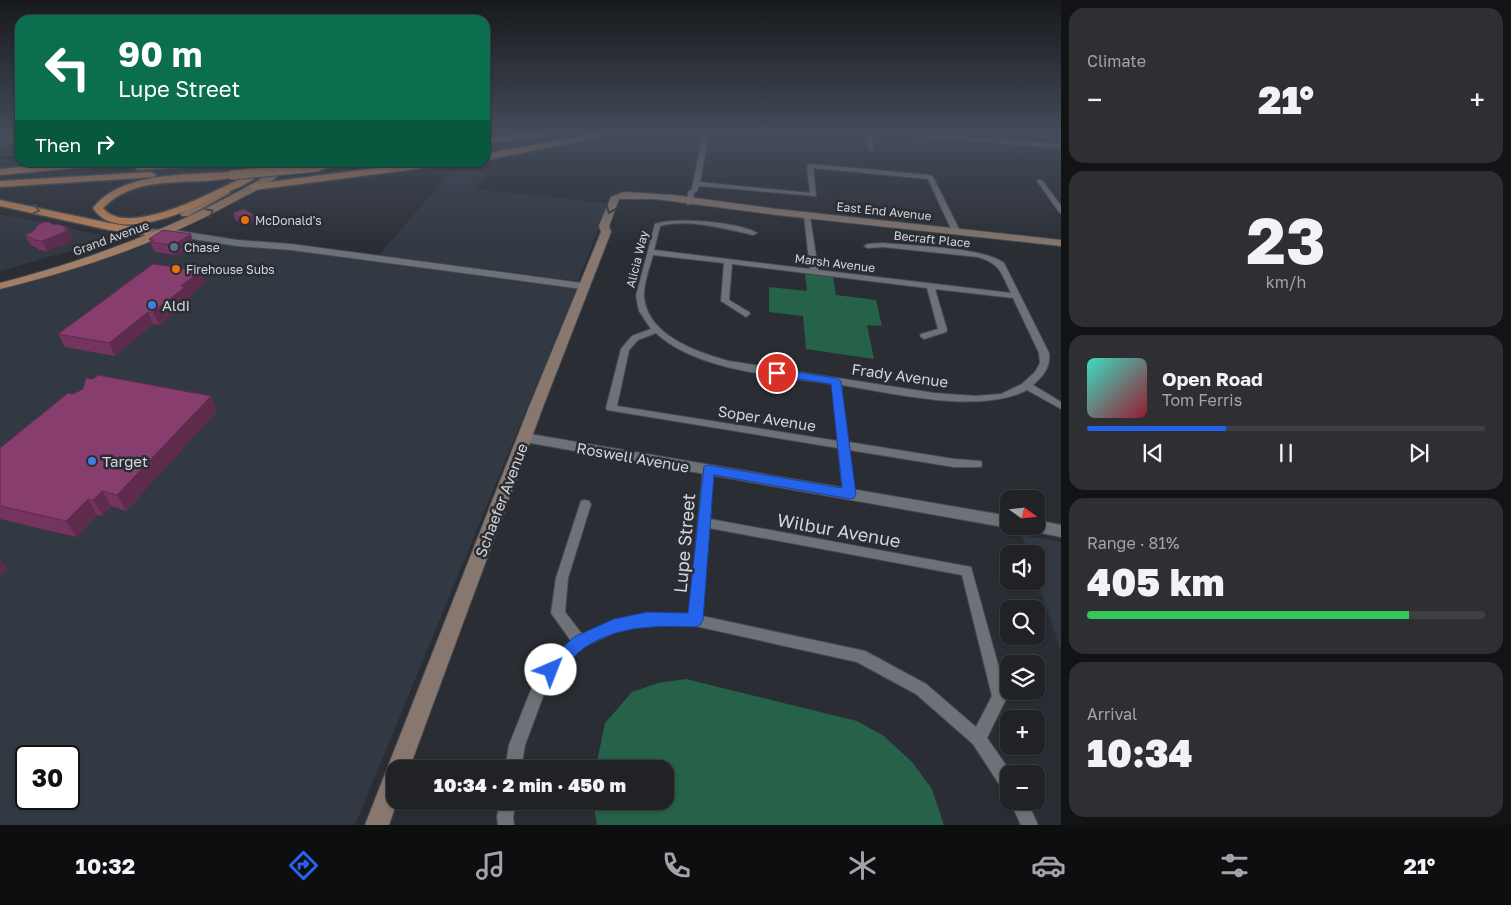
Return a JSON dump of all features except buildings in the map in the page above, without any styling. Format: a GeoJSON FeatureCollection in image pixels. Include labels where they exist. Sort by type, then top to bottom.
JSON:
{"type":"FeatureCollection","features":[{"type":"Feature","properties":{"kind":"highway"},"geometry":{"type":"LineString","coordinates":[[0,176],[54,172]]}},
{"type":"Feature","properties":{"kind":"highway"},"geometry":{"type":"LineString","coordinates":[[0,184],[174,172]]}},
{"type":"Feature","properties":{"kind":"highway"},"geometry":{"type":"LineString","coordinates":[[252,176],[184,209],[154,218],[136,221],[107,218],[100,214],[98,208],[103,200],[110,195],[132,186],[160,181],[254,172]]}},
{"type":"Feature","properties":{"kind":"highway"},"geometry":{"type":"LineString","coordinates":[[254,187],[365,172]]}},
{"type":"Feature","properties":{"kind":"highway"},"geometry":{"type":"LineString","coordinates":[[0,203],[25,207],[95,225],[146,232]]}},
{"type":"Feature","properties":{"kind":"main road","name":"Grand Avenue"},"geometry":{"type":"LineString","coordinates":[[0,286],[81,264],[170,233],[215,210],[277,173]]}},
{"type":"Feature","properties":{"kind":"main road","name":"Grand Avenue"},"geometry":{"type":"LineString","coordinates":[[0,277],[77,257],[146,232],[192,211],[252,176]]}},
{"type":"Feature","properties":{"kind":"main road","name":"East End Avenue"},"geometry":{"type":"LineString","coordinates":[[626,197],[1061,243]]}},
{"type":"Feature","properties":{"kind":"main road","name":"Schaefer Avenue"},"geometry":{"type":"LineString","coordinates":[[401,760],[582,286],[606,232],[614,227],[626,197]]}},
{"type":"Feature","properties":{"kind":"main road"},"geometry":{"type":"LineString","coordinates":[[377,825],[386,802]]}},
{"type":"Feature","properties":{"kind":"street"},"geometry":{"type":"LineString","coordinates":[[695,203],[698,192],[695,187],[698,172]]}},
{"type":"Feature","properties":{"kind":"street"},"geometry":{"type":"LineString","coordinates":[[695,187],[814,195],[811,172]]}},
{"type":"Feature","properties":{"kind":"street"},"geometry":{"type":"LineString","coordinates":[[881,172],[930,177],[947,215],[951,218],[953,231]]}},
{"type":"Feature","properties":{"kind":"street"},"geometry":{"type":"LineString","coordinates":[[1040,181],[1061,211]]}},
{"type":"Feature","properties":{"kind":"street"},"geometry":{"type":"LineString","coordinates":[[807,216],[814,271]]}},
{"type":"Feature","properties":{"kind":"street","name":"Alicia Way"},"geometry":{"type":"LineString","coordinates":[[656,330],[645,313],[640,296],[657,225],[663,222],[733,228],[753,233]]}},
{"type":"Feature","properties":{"kind":"street"},"geometry":{"type":"LineString","coordinates":[[146,232],[170,233],[230,242],[259,243],[582,286]]}},
{"type":"Feature","properties":{"kind":"street","name":"Becraft Place"},"geometry":{"type":"LineString","coordinates":[[868,246],[893,246],[993,258],[1001,265],[1017,296]]}},
{"type":"Feature","properties":{"kind":"street","name":"Marsh Avenue"},"geometry":{"type":"LineString","coordinates":[[650,252],[1017,296]]}},
{"type":"Feature","properties":{"kind":"street"},"geometry":{"type":"LineString","coordinates":[[728,261],[725,301],[746,314]]}},
{"type":"Feature","properties":{"kind":"street"},"geometry":{"type":"LineString","coordinates":[[924,336],[943,330],[930,285]]}},
{"type":"Feature","properties":{"kind":"street"},"geometry":{"type":"LineString","coordinates":[[1017,296],[1046,360],[1043,369],[1028,386],[1061,406]]}},
{"type":"Feature","properties":{"kind":"street","name":"Frady Avenue"},"geometry":{"type":"LineString","coordinates":[[656,330],[690,352],[712,361],[740,367],[962,398],[991,398],[1013,394],[1028,386]]}},
{"type":"Feature","properties":{"kind":"street","name":"Soper Avenue"},"geometry":{"type":"LineString","coordinates":[[656,330],[635,338],[624,349],[610,408],[954,463],[978,464]]}},
{"type":"Feature","properties":{"kind":"street"},"geometry":{"type":"LineString","coordinates":[[836,381],[850,494]]}},
{"type":"Feature","properties":{"kind":"street","name":"Roswell Avenue"},"geometry":{"type":"LineString","coordinates":[[524,438],[1000,520]]}},
{"type":"Feature","properties":{"kind":"street","name":"Lupe Street"},"geometry":{"type":"LineString","coordinates":[[695,620],[708,469]]}},
{"type":"Feature","properties":{"kind":"street"},"geometry":{"type":"LineString","coordinates":[[580,642],[558,613],[562,578],[585,504]]}},
{"type":"Feature","properties":{"kind":"street","name":"Wilbur Avenue"},"geometry":{"type":"LineString","coordinates":[[704,523],[967,572],[1000,697],[978,739]]}},
{"type":"Feature","properties":{"kind":"street"},"geometry":{"type":"LineString","coordinates":[[1045,528],[1061,531]]}},
{"type":"Feature","properties":{"kind":"street"},"geometry":{"type":"LineString","coordinates":[[514,760],[517,744],[541,682],[560,659],[580,642],[614,626],[647,619],[695,620],[860,656],[921,688],[978,739],[1000,771]]}},
{"type":"Feature","properties":{"kind":"street"},"geometry":{"type":"LineString","coordinates":[[506,810],[506,825]]}},
{"type":"Feature","properties":{"kind":"street"},"geometry":{"type":"LineString","coordinates":[[1022,810],[1030,825]]}},
{"type":"Feature","properties":{"kind":"shaded area"},"geometry":{"type":"Polygon","coordinates":[[[450,172],[487,172],[475,189],[605,203],[607,207],[578,281],[379,255],[450,172]]]}},
{"type":"Feature","properties":{"kind":"shaded area"},"geometry":{"type":"Polygon","coordinates":[[[0,215],[105,236],[102,242],[0,271],[0,215]]]}},
{"type":"Feature","properties":{"kind":"shaded area"},"geometry":{"type":"Polygon","coordinates":[[[173,237],[576,289],[355,825],[0,825],[0,289],[66,272],[158,240],[173,237]]]}},
{"type":"Feature","properties":{"kind":"shaded area"},"geometry":{"type":"Polygon","coordinates":[[[1022,535],[1061,542],[1061,651],[1040,590],[1045,590],[1045,545],[1025,545],[1022,535]]]}},
{"type":"Feature","properties":{"kind":"green space"},"geometry":{"type":"Polygon","coordinates":[[[805,274],[833,277],[836,295],[876,300],[882,326],[867,325],[874,359],[806,349],[803,316],[769,312],[769,287],[807,291],[805,274]]]}},
{"type":"Feature","properties":{"kind":"green space"},"geometry":{"type":"Polygon","coordinates":[[[686,679],[857,721],[884,736],[912,762],[932,789],[944,825],[597,825],[594,810],[674,810],[674,760],[597,760],[605,723],[632,692],[658,683],[686,679]]]}},
{"type":"Feature","properties":{"kind":"tunnel"},"geometry":{"type":"LineString","coordinates":[[253,175],[257,172]]}},
{"type":"Feature","properties":{"kind":"place","name":"McDonald's"},"geometry":{"type":"Point","coordinates":[245,220]}},
{"type":"Feature","properties":{"kind":"place","name":"Chase"},"geometry":{"type":"Point","coordinates":[174,247]}},
{"type":"Feature","properties":{"kind":"place","name":"Firehouse Subs"},"geometry":{"type":"Point","coordinates":[176,269]}},
{"type":"Feature","properties":{"kind":"place","name":"Aldi"},"geometry":{"type":"Point","coordinates":[152,305]}},
{"type":"Feature","properties":{"kind":"place","name":"Target"},"geometry":{"type":"Point","coordinates":[92,461]}},
{"type":"Feature","properties":{"kind":"route"},"geometry":{"type":"LineString","coordinates":[[551,670],[560,659],[580,642],[614,626],[647,619],[695,620],[708,469],[850,494],[836,381],[777,373]]}}]}
